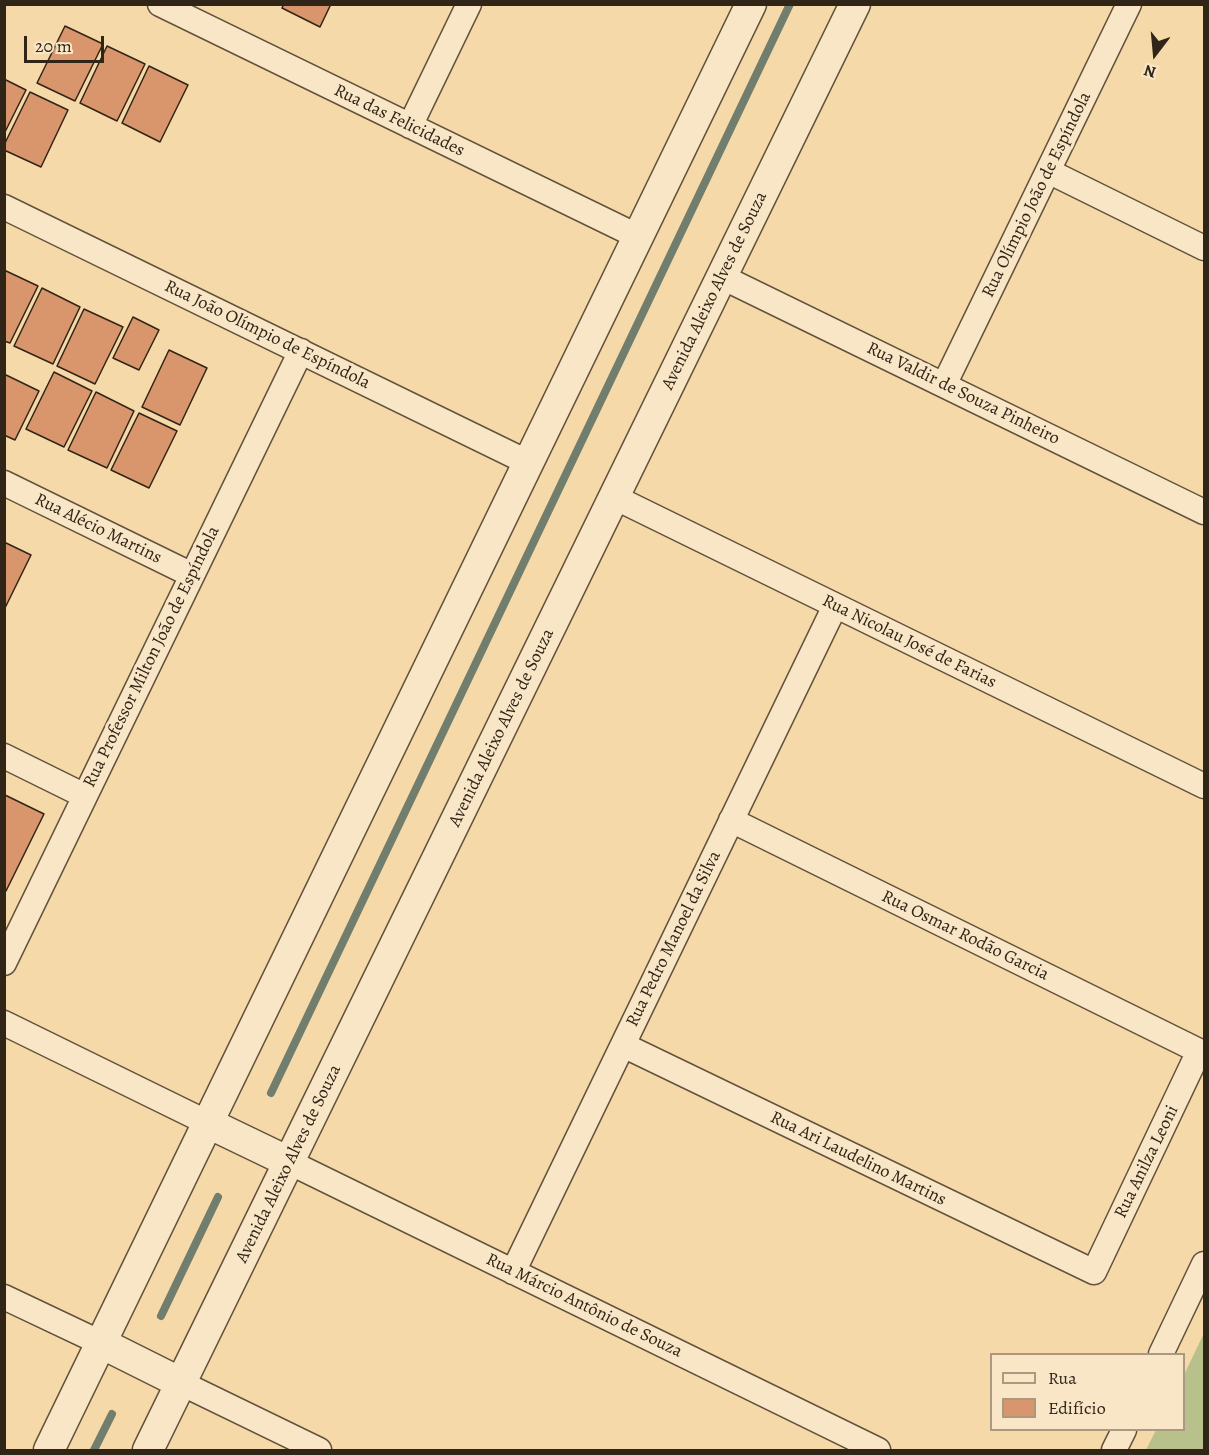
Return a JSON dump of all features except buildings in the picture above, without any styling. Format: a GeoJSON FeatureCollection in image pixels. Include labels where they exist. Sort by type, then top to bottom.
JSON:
{"type":"FeatureCollection","features":[{"type":"Feature","properties":{"kind":"street","name":"Rua das Felicidades"},"geometry":{"type":"LineString","coordinates":[[160,4],[639,237]]}},
{"type":"Feature","properties":{"kind":"street"},"geometry":{"type":"LineString","coordinates":[[410,126],[469,4]]}},
{"type":"Feature","properties":{"kind":"street"},"geometry":{"type":"LineString","coordinates":[[49,1450],[752,4]]}},
{"type":"Feature","properties":{"kind":"street","name":"Avenida Aleixo Alves de Souza"},"geometry":{"type":"LineString","coordinates":[[148,1450],[855,4]]}},
{"type":"Feature","properties":{"kind":"street","name":"Rua Olímpio João de Espíndola"},"geometry":{"type":"LineString","coordinates":[[944,385],[1130,4]]}},
{"type":"Feature","properties":{"kind":"street"},"geometry":{"type":"LineString","coordinates":[[1048,171],[1204,248]]}},
{"type":"Feature","properties":{"kind":"street","name":"Rua João Olímpio de Espíndola"},"geometry":{"type":"LineString","coordinates":[[4,207],[529,463]]}},
{"type":"Feature","properties":{"kind":"street","name":"Rua Valdir de Souza Pinheiro"},"geometry":{"type":"LineString","coordinates":[[722,277],[1204,512]]}},
{"type":"Feature","properties":{"kind":"street","name":"Rua Professor Milton João de Espíndola"},"geometry":{"type":"LineString","coordinates":[[4,963],[301,351]]}},
{"type":"Feature","properties":{"kind":"street","name":"Rua Alécio Martins"},"geometry":{"type":"LineString","coordinates":[[4,483],[192,575]]}},
{"type":"Feature","properties":{"kind":"street","name":"Rua Nicolau José de Farias"},"geometry":{"type":"LineString","coordinates":[[614,497],[1204,786]]}},
{"type":"Feature","properties":{"kind":"street","name":"Rua Pedro Manoel da Silva"},"geometry":{"type":"LineString","coordinates":[[513,1272],[835,606]]}},
{"type":"Feature","properties":{"kind":"street"},"geometry":{"type":"LineString","coordinates":[[4,756],[85,796]]}},
{"type":"Feature","properties":{"kind":"street","name":"Rua Osmar Rodão Garcia"},"geometry":{"type":"LineString","coordinates":[[731,820],[1200,1052]]}},
{"type":"Feature","properties":{"kind":"street"},"geometry":{"type":"LineString","coordinates":[[4,1023],[289,1162]]}},
{"type":"Feature","properties":{"kind":"street","name":"Rua Ari Laudelino Martins"},"geometry":{"type":"LineString","coordinates":[[622,1045],[1094,1272]]}},
{"type":"Feature","properties":{"kind":"street","name":"Rua Anilza Leoni"},"geometry":{"type":"LineString","coordinates":[[1094,1272],[1200,1052]]}},
{"type":"Feature","properties":{"kind":"street","name":"Rua Márcio Antônio de Souza"},"geometry":{"type":"LineString","coordinates":[[289,1162],[878,1450]]}},
{"type":"Feature","properties":{"kind":"street"},"geometry":{"type":"LineString","coordinates":[[1161,1353],[1204,1264]]}},
{"type":"Feature","properties":{"kind":"street"},"geometry":{"type":"LineString","coordinates":[[4,1298],[319,1450]]}},
{"type":"Feature","properties":{"kind":"street"},"geometry":{"type":"LineString","coordinates":[[1114,1450],[1124,1431]]}},
{"type":"Feature","properties":{"kind":"green space"},"geometry":{"type":"Polygon","coordinates":[[[1204,1333],[1204,1450],[1146,1450],[1156,1431],[1185,1431],[1185,1373],[1204,1333]]]}},
{"type":"Feature","properties":{"kind":"waterway"},"geometry":{"type":"LineString","coordinates":[[271,1093],[790,4]]}},
{"type":"Feature","properties":{"kind":"waterway"},"geometry":{"type":"LineString","coordinates":[[161,1316],[218,1197]]}},
{"type":"Feature","properties":{"kind":"waterway"},"geometry":{"type":"LineString","coordinates":[[94,1450],[112,1414]]}}]}
